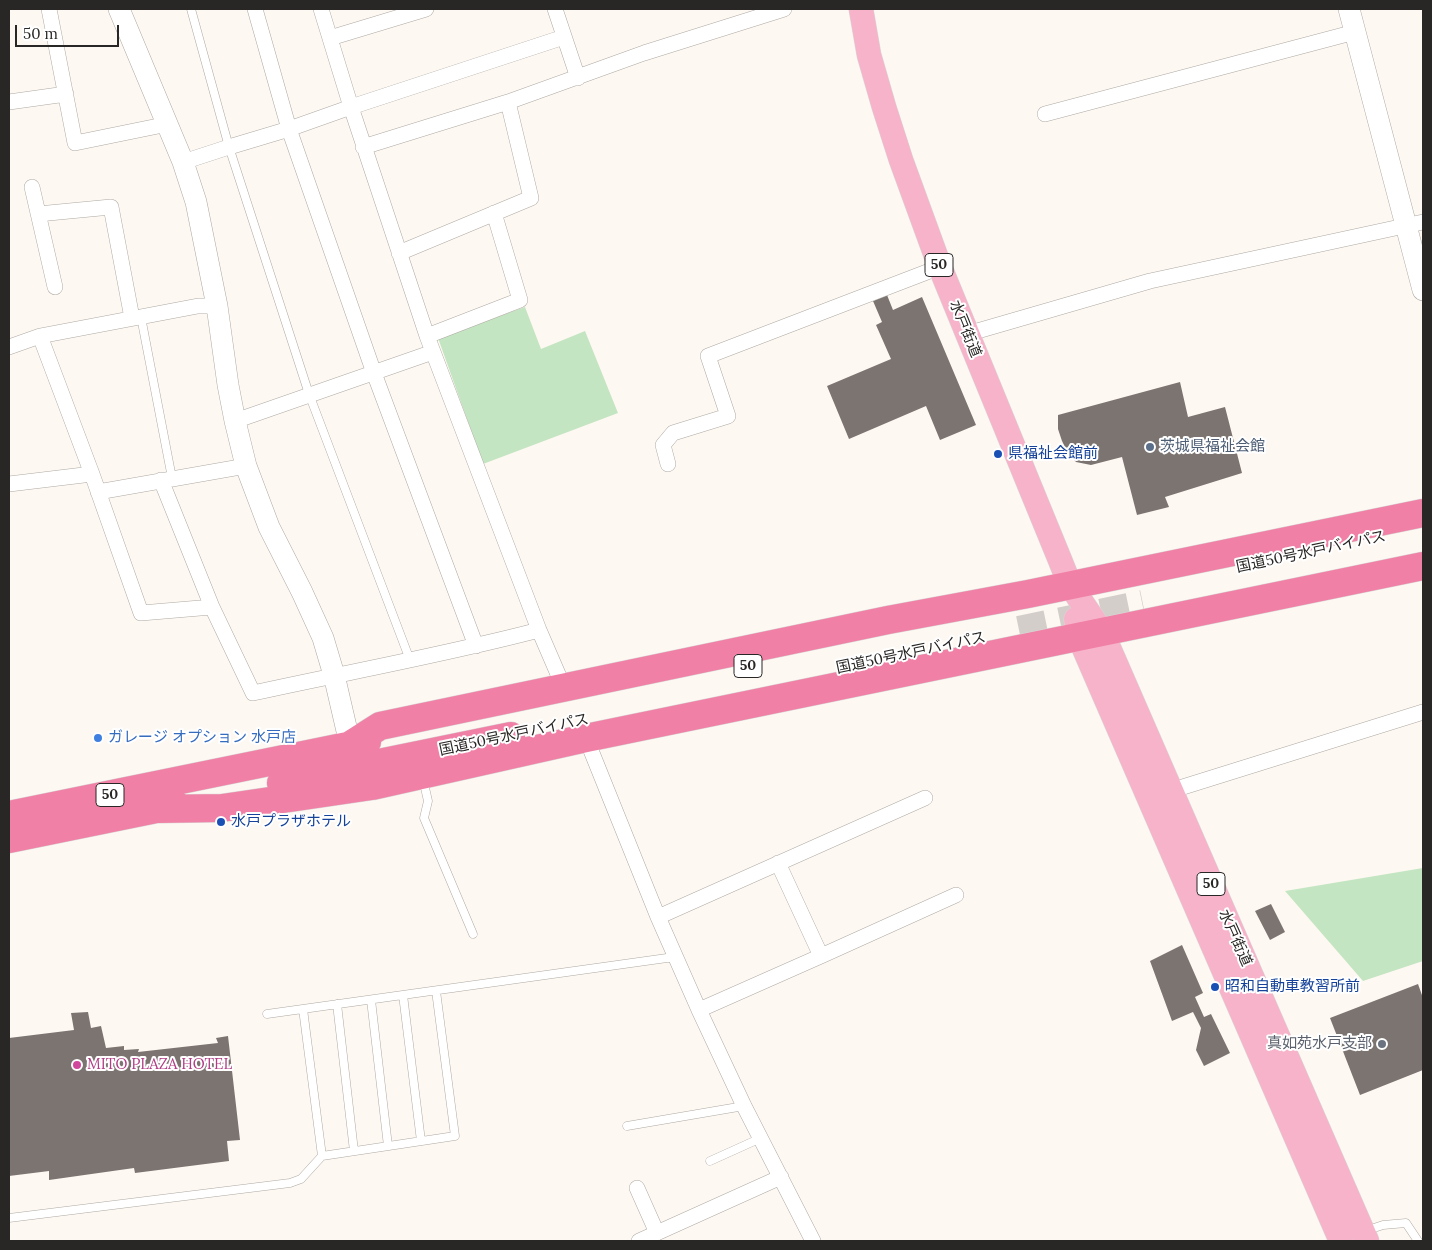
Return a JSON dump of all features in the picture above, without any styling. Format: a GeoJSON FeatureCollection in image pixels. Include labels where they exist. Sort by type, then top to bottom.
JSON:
{"type":"FeatureCollection","features":[{"type":"Feature","properties":{"kind":"highway"},"geometry":{"type":"LineString","coordinates":[[1423,512],[1070,585],[888,620],[380,726],[359,766],[422,775],[586,738],[1423,566]]}},
{"type":"Feature","properties":{"kind":"highway","name":"国道50号水戸バイパス"},"geometry":{"type":"LineString","coordinates":[[1423,529],[1142,596],[1423,548]]}},
{"type":"Feature","properties":{"kind":"highway","name":"国道50号水戸バイパス"},"geometry":{"type":"LineString","coordinates":[[9,815],[211,774],[359,766],[1018,621]]}},
{"type":"Feature","properties":{"kind":"highway","name":"50"},"geometry":{"type":"LineString","coordinates":[[9,839],[157,809],[222,808],[359,766]]}},
{"type":"Feature","properties":{"kind":"main road","name":"水戸街道"},"geometry":{"type":"LineString","coordinates":[[861,9],[869,55],[884,107],[940,267],[1339,1241]]}},
{"type":"Feature","properties":{"kind":"main road","name":"水戸街道"},"geometry":{"type":"LineString","coordinates":[[1091,634],[1170,791],[1365,1236]]}},
{"type":"Feature","properties":{"kind":"street"},"geometry":{"type":"LineString","coordinates":[[49,9],[75,143],[168,124]]}},
{"type":"Feature","properties":{"kind":"street"},"geometry":{"type":"LineString","coordinates":[[119,9],[168,124],[196,202],[217,306],[234,421],[246,466],[268,528],[317,622],[359,766]]}},
{"type":"Feature","properties":{"kind":"street"},"geometry":{"type":"LineString","coordinates":[[255,9],[289,129],[374,373],[476,646]]}},
{"type":"Feature","properties":{"kind":"street"},"geometry":{"type":"LineString","coordinates":[[321,9],[350,107],[427,336],[539,630],[564,688]]}},
{"type":"Feature","properties":{"kind":"street"},"geometry":{"type":"LineString","coordinates":[[330,38],[426,9]]}},
{"type":"Feature","properties":{"kind":"street"},"geometry":{"type":"LineString","coordinates":[[555,9],[578,78]]}},
{"type":"Feature","properties":{"kind":"street"},"geometry":{"type":"LineString","coordinates":[[364,147],[508,102],[644,53],[784,9]]}},
{"type":"Feature","properties":{"kind":"street"},"geometry":{"type":"LineString","coordinates":[[1348,9],[1415,223],[1423,290]]}},
{"type":"Feature","properties":{"kind":"street"},"geometry":{"type":"LineString","coordinates":[[1045,114],[1355,32]]}},
{"type":"Feature","properties":{"kind":"street"},"geometry":{"type":"LineString","coordinates":[[183,162],[564,38]]}},
{"type":"Feature","properties":{"kind":"street"},"geometry":{"type":"LineString","coordinates":[[9,102],[66,94]]}},
{"type":"Feature","properties":{"kind":"street"},"geometry":{"type":"LineString","coordinates":[[399,253],[532,198],[508,102]]}},
{"type":"Feature","properties":{"kind":"street"},"geometry":{"type":"LineString","coordinates":[[32,188],[55,287]]}},
{"type":"Feature","properties":{"kind":"street"},"geometry":{"type":"LineString","coordinates":[[38,214],[110,207],[136,317]]}},
{"type":"Feature","properties":{"kind":"street"},"geometry":{"type":"LineString","coordinates":[[427,336],[520,300],[494,213]]}},
{"type":"Feature","properties":{"kind":"street"},"geometry":{"type":"LineString","coordinates":[[967,334],[1150,281],[1415,223]]}},
{"type":"Feature","properties":{"kind":"street"},"geometry":{"type":"LineString","coordinates":[[668,464],[663,445],[673,434],[728,416],[708,356],[940,267]]}},
{"type":"Feature","properties":{"kind":"street"},"geometry":{"type":"LineString","coordinates":[[9,347],[40,336],[136,317],[198,306],[217,306]]}},
{"type":"Feature","properties":{"kind":"street"},"geometry":{"type":"LineString","coordinates":[[40,336],[92,474],[141,613],[212,607]]}},
{"type":"Feature","properties":{"kind":"street"},"geometry":{"type":"LineString","coordinates":[[234,421],[433,352]]}},
{"type":"Feature","properties":{"kind":"street"},"geometry":{"type":"LineString","coordinates":[[98,492],[246,466]]}},
{"type":"Feature","properties":{"kind":"street"},"geometry":{"type":"LineString","coordinates":[[9,484],[92,474]]}},
{"type":"Feature","properties":{"kind":"street"},"geometry":{"type":"LineString","coordinates":[[166,479],[212,607],[253,693],[476,646],[539,630]]}},
{"type":"Feature","properties":{"kind":"street"},"geometry":{"type":"LineString","coordinates":[[1170,791],[1423,712]]}},
{"type":"Feature","properties":{"kind":"street"},"geometry":{"type":"LineString","coordinates":[[586,738],[658,917],[699,1010],[744,1106],[813,1241]]}},
{"type":"Feature","properties":{"kind":"street"},"geometry":{"type":"LineString","coordinates":[[658,917],[925,798]]}},
{"type":"Feature","properties":{"kind":"street"},"geometry":{"type":"LineString","coordinates":[[778,863],[821,956]]}},
{"type":"Feature","properties":{"kind":"street"},"geometry":{"type":"LineString","coordinates":[[699,1010],[956,895]]}},
{"type":"Feature","properties":{"kind":"street"},"geometry":{"type":"LineString","coordinates":[[639,1241],[781,1177]]}},
{"type":"Feature","properties":{"kind":"street"},"geometry":{"type":"LineString","coordinates":[[637,1188],[657,1233]]}},
{"type":"Feature","properties":{"kind":"street"},"geometry":{"type":"LineString","coordinates":[[1339,1241],[1365,1236]]}},
{"type":"Feature","properties":{"kind":"lane"},"geometry":{"type":"LineString","coordinates":[[191,9],[229,147],[309,394],[410,660]]}},
{"type":"Feature","properties":{"kind":"lane"},"geometry":{"type":"LineString","coordinates":[[136,317],[166,479]]}},
{"type":"Feature","properties":{"kind":"lane"},"geometry":{"type":"LineString","coordinates":[[422,775],[428,801],[424,818],[473,934]]}},
{"type":"Feature","properties":{"kind":"lane"},"geometry":{"type":"LineString","coordinates":[[267,1014],[676,958]]}},
{"type":"Feature","properties":{"kind":"lane"},"geometry":{"type":"LineString","coordinates":[[9,1218],[290,1183],[301,1179],[322,1156],[454,1136],[436,990]]}},
{"type":"Feature","properties":{"kind":"lane"},"geometry":{"type":"LineString","coordinates":[[403,995],[421,1141]]}},
{"type":"Feature","properties":{"kind":"lane"},"geometry":{"type":"LineString","coordinates":[[371,1000],[388,1146]]}},
{"type":"Feature","properties":{"kind":"lane"},"geometry":{"type":"LineString","coordinates":[[337,1004],[354,1151]]}},
{"type":"Feature","properties":{"kind":"lane"},"geometry":{"type":"LineString","coordinates":[[303,1009],[322,1156]]}},
{"type":"Feature","properties":{"kind":"lane"},"geometry":{"type":"LineString","coordinates":[[627,1126],[744,1106]]}},
{"type":"Feature","properties":{"kind":"lane"},"geometry":{"type":"LineString","coordinates":[[710,1161],[761,1138]]}},
{"type":"Feature","properties":{"kind":"lane"},"geometry":{"type":"LineString","coordinates":[[1365,1236],[1383,1225],[1406,1223],[1418,1241]]}},
{"type":"Feature","properties":{"kind":"green space"},"geometry":{"type":"Polygon","coordinates":[[[525,307],[541,349],[585,331],[618,413],[483,464],[438,338],[525,307]]]}},
{"type":"Feature","properties":{"kind":"green space"},"geometry":{"type":"Polygon","coordinates":[[[1423,868],[1423,961],[1363,981],[1285,891],[1423,868]]]}},
{"type":"Feature","properties":{"kind":"building"},"geometry":{"type":"Polygon","coordinates":[[[887,295],[893,310],[922,297],[976,425],[940,440],[926,406],[849,439],[827,386],[891,359],[876,325],[882,322],[873,301],[887,295]]]}},
{"type":"Feature","properties":{"kind":"building","name":"茨城県福祉会館"},"geometry":{"type":"Polygon","coordinates":[[[1180,382],[1188,417],[1225,407],[1242,473],[1165,497],[1169,507],[1137,515],[1122,457],[1091,465],[1076,462],[1068,453],[1062,441],[1058,429],[1058,415],[1180,382]]]}},
{"type":"Feature","properties":{"kind":"building"},"geometry":{"type":"Polygon","coordinates":[[[1271,904],[1285,932],[1270,940],[1255,911],[1271,904]]]}},
{"type":"Feature","properties":{"kind":"building"},"geometry":{"type":"Polygon","coordinates":[[[1182,945],[1203,993],[1195,997],[1204,1017],[1211,1014],[1230,1053],[1204,1066],[1196,1050],[1201,1028],[1193,1012],[1172,1021],[1150,961],[1182,945]]]}},
{"type":"Feature","properties":{"kind":"building","name":"真如苑水戸支部"},"geometry":{"type":"Polygon","coordinates":[[[1418,984],[1423,998],[1423,1070],[1360,1095],[1330,1018],[1418,984]]]}},
{"type":"Feature","properties":{"kind":"building"},"geometry":{"type":"Polygon","coordinates":[[[88,1012],[91,1028],[101,1026],[106,1048],[124,1046],[124,1050],[139,1049],[138,1052],[218,1043],[216,1038],[228,1036],[240,1140],[227,1141],[229,1161],[135,1173],[134,1168],[49,1180],[49,1171],[9,1176],[9,1038],[74,1030],[71,1013],[88,1012]]]}},
{"type":"Feature","properties":{"kind":"tunnel"},"geometry":{"type":"LineString","coordinates":[[1019,630],[1143,604]]}},
{"type":"Feature","properties":{"kind":"place","name":"茨城県福祉会館"},"geometry":{"type":"Point","coordinates":[1150,447]}},
{"type":"Feature","properties":{"kind":"place","name":"県福祉会館前"},"geometry":{"type":"Point","coordinates":[998,454]}},
{"type":"Feature","properties":{"kind":"place","name":"ガレージ オプション 水戸店"},"geometry":{"type":"Point","coordinates":[98,738]}},
{"type":"Feature","properties":{"kind":"place","name":"水戸プラザホテル"},"geometry":{"type":"Point","coordinates":[221,822]}},
{"type":"Feature","properties":{"kind":"place","name":"昭和自動車教習所前"},"geometry":{"type":"Point","coordinates":[1215,987]}},
{"type":"Feature","properties":{"kind":"place","name":"真如苑水戸支部"},"geometry":{"type":"Point","coordinates":[1382,1044]}},
{"type":"Feature","properties":{"kind":"place","name":"MITO PLAZA HOTEL"},"geometry":{"type":"Point","coordinates":[77,1065]}}]}
